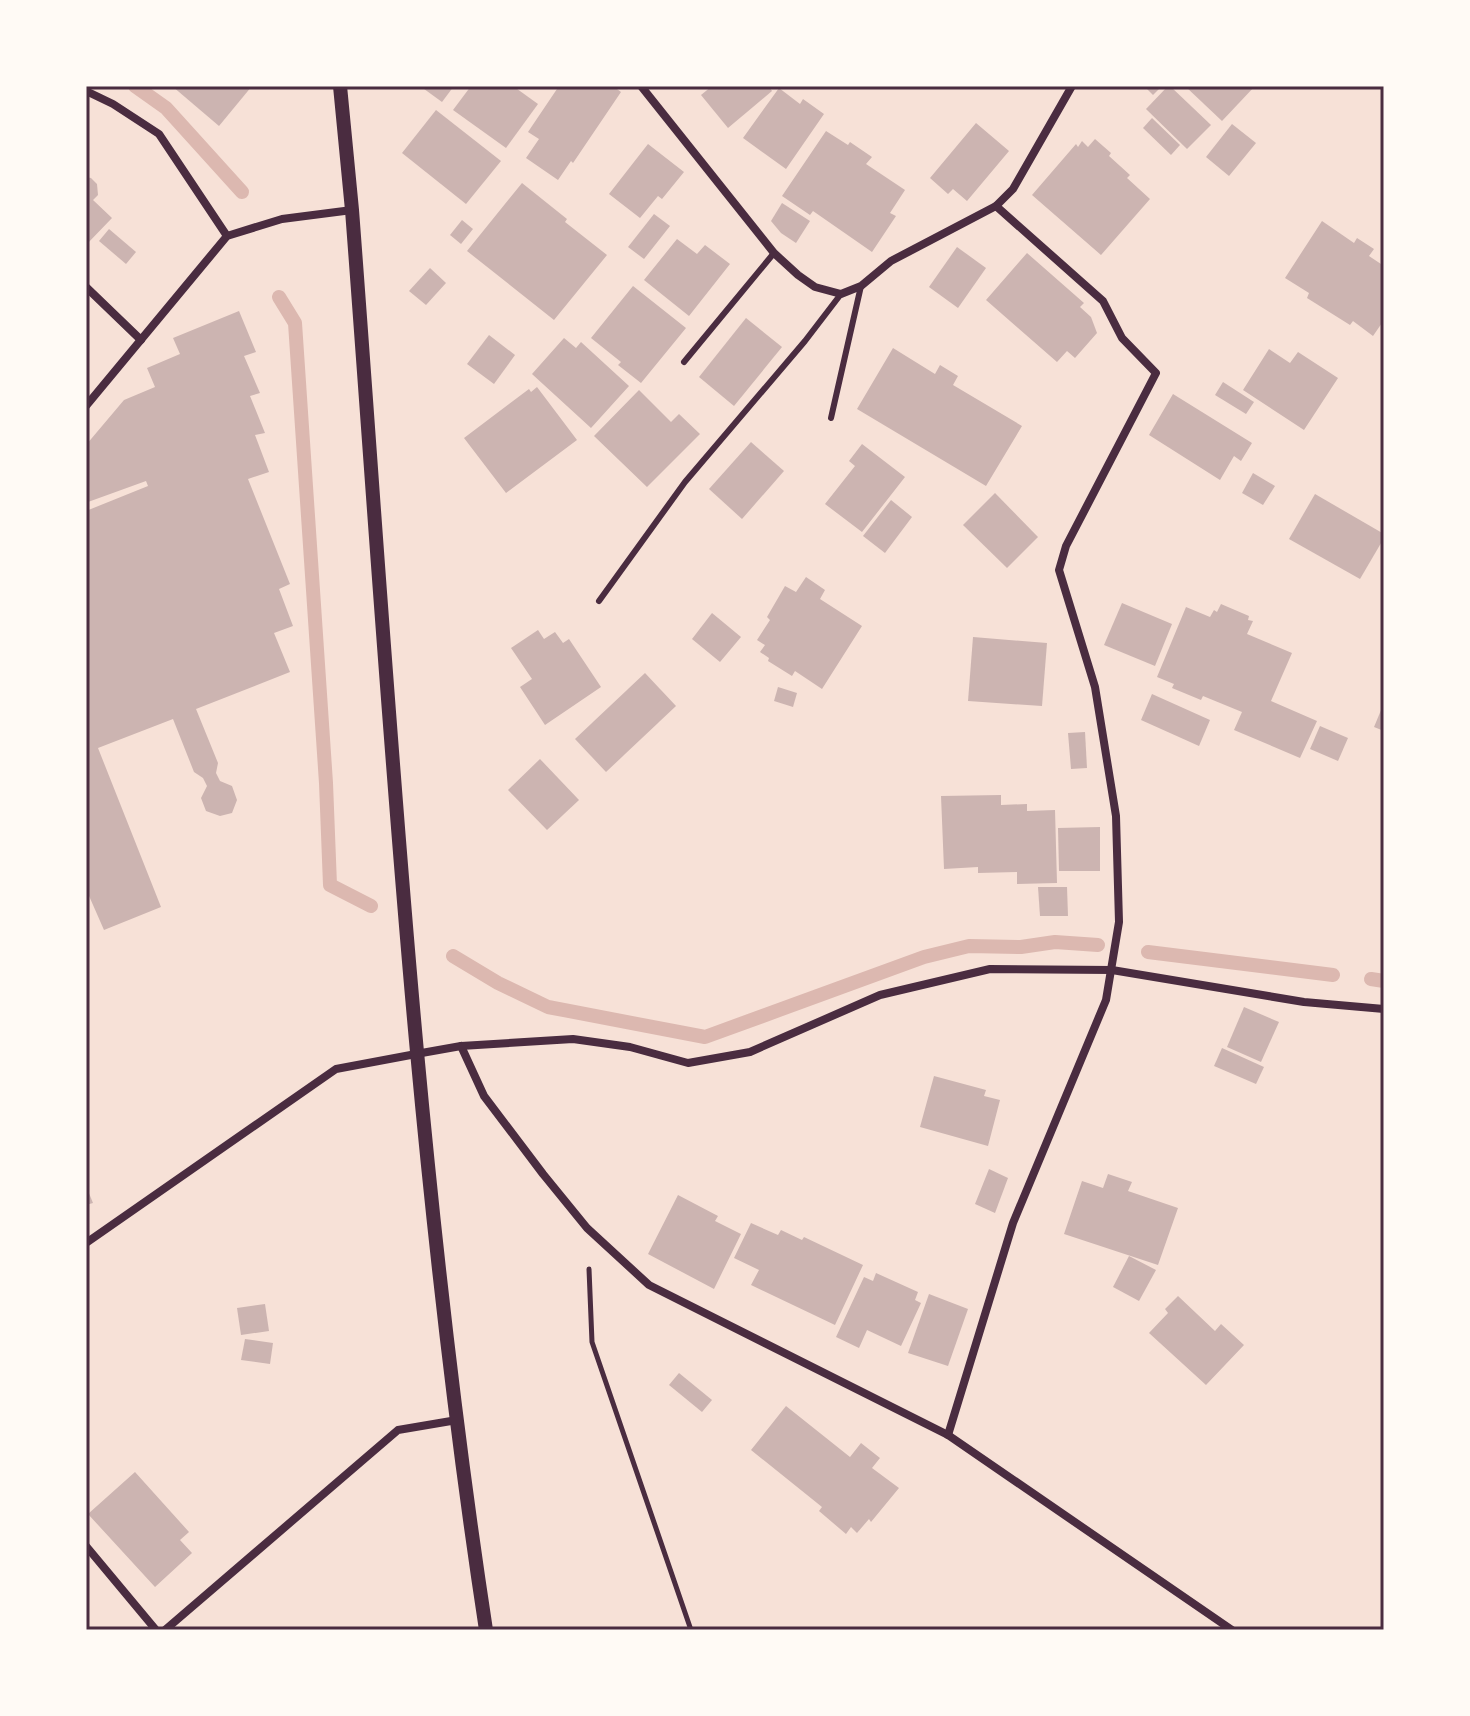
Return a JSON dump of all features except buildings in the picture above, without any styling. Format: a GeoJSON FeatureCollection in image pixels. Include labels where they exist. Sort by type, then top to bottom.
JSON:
{"type":"FeatureCollection","features":[{"type":"Feature","properties":{"kind":"street"},"geometry":{"type":"LineString","coordinates":[[340,86],[416,1054],[435,1243],[486,1630]]}},
{"type":"Feature","properties":{"kind":"street"},"geometry":{"type":"LineString","coordinates":[[641,86],[774,253],[815,287],[841,294],[861,286],[891,261],[996,206],[1013,189],[1072,86]]}},
{"type":"Feature","properties":{"kind":"street"},"geometry":{"type":"LineString","coordinates":[[86,91],[113,104],[159,134],[227,236]]}},
{"type":"Feature","properties":{"kind":"street"},"geometry":{"type":"LineString","coordinates":[[948,1435],[1013,1223],[1106,1000],[1112,970],[1119,922],[1116,816],[1095,687],[1059,570],[1066,546],[1156,373],[1122,338],[1103,301],[996,206]]}},
{"type":"Feature","properties":{"kind":"street"},"geometry":{"type":"LineString","coordinates":[[86,406],[227,236],[282,219],[352,210]]}},
{"type":"Feature","properties":{"kind":"street"},"geometry":{"type":"LineString","coordinates":[[86,287],[141,340]]}},
{"type":"Feature","properties":{"kind":"street"},"geometry":{"type":"LineString","coordinates":[[86,1243],[336,1069],[416,1054],[461,1046],[573,1039],[630,1047],[688,1063],[750,1052],[880,995],[990,969],[1112,970],[1304,1002],[1384,1009]]}},
{"type":"Feature","properties":{"kind":"street"},"geometry":{"type":"LineString","coordinates":[[461,1046],[484,1096],[543,1174],[587,1228],[649,1285],[948,1435],[1232,1630]]}},
{"type":"Feature","properties":{"kind":"street"},"geometry":{"type":"LineString","coordinates":[[165,1630],[398,1430],[457,1420]]}},
{"type":"Feature","properties":{"kind":"street"},"geometry":{"type":"LineString","coordinates":[[86,1546],[156,1630]]}},
{"type":"Feature","properties":{"kind":"lane"},"geometry":{"type":"LineString","coordinates":[[684,362],[774,253]]}},
{"type":"Feature","properties":{"kind":"lane"},"geometry":{"type":"LineString","coordinates":[[831,418],[861,286]]}},
{"type":"Feature","properties":{"kind":"lane"},"geometry":{"type":"LineString","coordinates":[[599,601],[685,482],[841,294]]}},
{"type":"Feature","properties":{"kind":"path"},"geometry":{"type":"LineString","coordinates":[[587,1228],[592,1342],[691,1630]]}},
{"type":"Feature","properties":{"kind":"waterway"},"geometry":{"type":"LineString","coordinates":[[135,86],[166,108],[242,192]]}},
{"type":"Feature","properties":{"kind":"waterway"},"geometry":{"type":"LineString","coordinates":[[279,297],[295,323],[330,885],[371,906]]}},
{"type":"Feature","properties":{"kind":"waterway"},"geometry":{"type":"LineString","coordinates":[[453,956],[498,983],[548,1007],[705,1037],[924,957],[969,946],[1021,947],[1055,942],[1098,945]]}},
{"type":"Feature","properties":{"kind":"waterway"},"geometry":{"type":"LineString","coordinates":[[1148,952],[1333,975]]}},
{"type":"Feature","properties":{"kind":"waterway"},"geometry":{"type":"LineString","coordinates":[[1371,979],[1384,981]]}}]}
